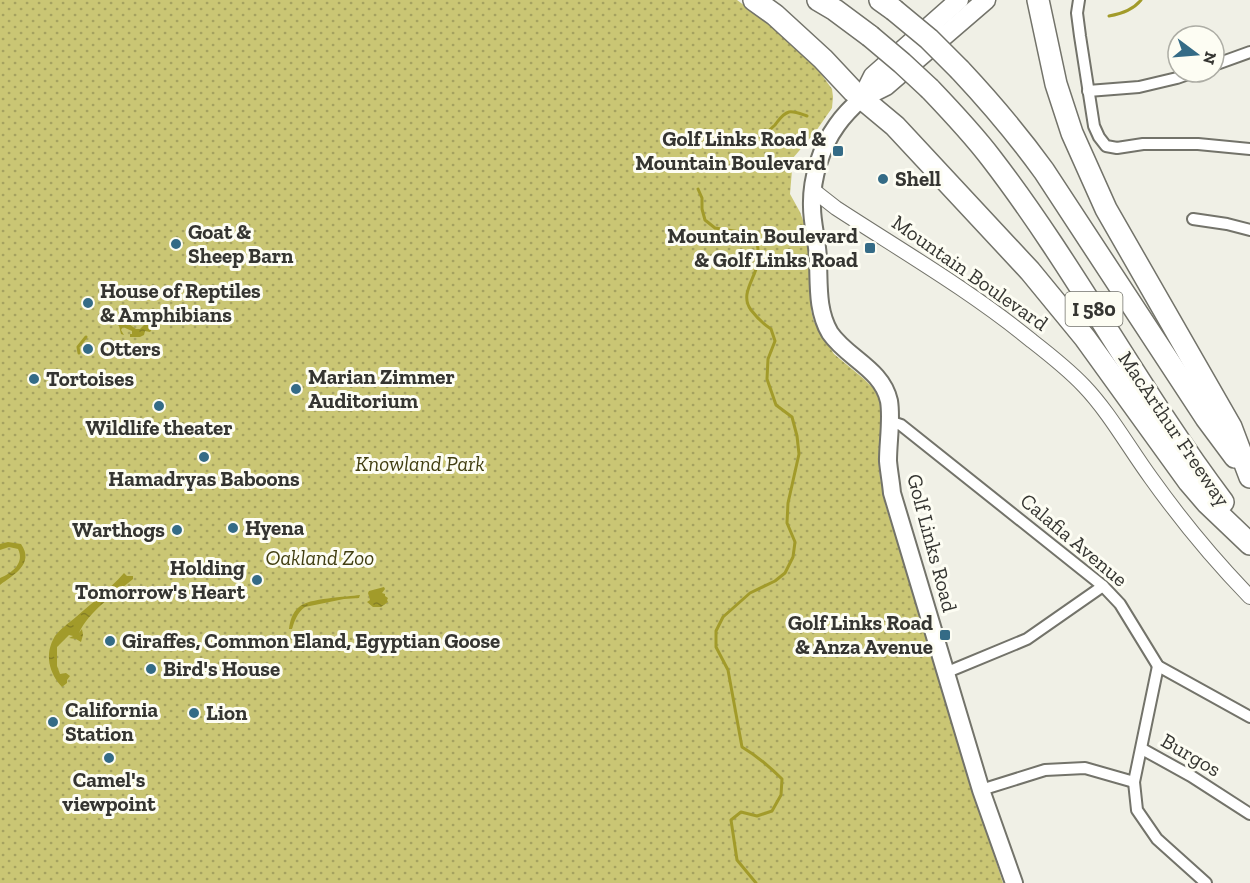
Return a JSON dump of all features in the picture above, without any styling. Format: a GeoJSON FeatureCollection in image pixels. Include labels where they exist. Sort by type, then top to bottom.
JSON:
{"type":"FeatureCollection","features":[{"type":"Feature","properties":{"kind":"highway"},"geometry":{"type":"LineString","coordinates":[[754,0],[775,15],[823,59],[846,84],[895,126],[1036,278],[1085,338],[1189,483],[1250,544]]}},
{"type":"Feature","properties":{"kind":"highway","name":"MacArthur Freeway"},"geometry":{"type":"LineString","coordinates":[[818,0],[870,36],[902,63],[962,123],[1015,190],[1204,477],[1250,536]]}},
{"type":"Feature","properties":{"kind":"highway"},"geometry":{"type":"LineString","coordinates":[[1038,0],[1056,84],[1072,133],[1106,209],[1231,426],[1250,477]]}},
{"type":"Feature","properties":{"kind":"highway","name":"MacArthur Freeway"},"geometry":{"type":"LineString","coordinates":[[887,5],[929,39],[990,101],[1018,135],[1206,418],[1250,477]]}},
{"type":"Feature","properties":{"kind":"main road","name":"Golf Links Road"},"geometry":{"type":"LineString","coordinates":[[959,0],[873,76],[862,98],[837,125],[821,156],[813,190],[812,206],[820,300],[825,324],[839,344],[872,371],[882,383],[889,401],[888,463],[892,493],[981,790],[1014,883]]}},
{"type":"Feature","properties":{"kind":"main road","name":"Golf Links Road"},"geometry":{"type":"LineString","coordinates":[[862,98],[886,86],[986,0]]}},
{"type":"Feature","properties":{"kind":"street"},"geometry":{"type":"LineString","coordinates":[[1079,0],[1077,13],[1094,126],[1106,146],[1117,148],[1143,144],[1198,144],[1250,149]]}},
{"type":"Feature","properties":{"kind":"street"},"geometry":{"type":"LineString","coordinates":[[1226,61],[1250,52]]}},
{"type":"Feature","properties":{"kind":"street"},"geometry":{"type":"LineString","coordinates":[[1088,91],[1139,87],[1166,81]]}},
{"type":"Feature","properties":{"kind":"street","name":"Mountain Boulevard"},"geometry":{"type":"LineString","coordinates":[[813,190],[839,210],[987,305],[1076,378],[1099,404],[1187,527],[1214,560],[1250,597]]}},
{"type":"Feature","properties":{"kind":"street"},"geometry":{"type":"LineString","coordinates":[[1193,219],[1250,230]]}},
{"type":"Feature","properties":{"kind":"street","name":"Calafia Avenue"},"geometry":{"type":"LineString","coordinates":[[889,421],[901,425],[1103,586],[1120,604],[1158,666],[1250,717]]}},
{"type":"Feature","properties":{"kind":"street"},"geometry":{"type":"LineString","coordinates":[[945,673],[1027,639],[1103,586]]}},
{"type":"Feature","properties":{"kind":"street"},"geometry":{"type":"LineString","coordinates":[[1158,666],[1134,782],[1137,810],[1157,839],[1206,883]]}},
{"type":"Feature","properties":{"kind":"street","name":"Burgos"},"geometry":{"type":"LineString","coordinates":[[1142,749],[1250,813]]}},
{"type":"Feature","properties":{"kind":"street"},"geometry":{"type":"LineString","coordinates":[[981,790],[1045,770],[1085,768],[1134,782]]}},
{"type":"Feature","properties":{"kind":"green space","name":"Knowland Park"},"geometry":{"type":"Polygon","coordinates":[[[0,0],[737,0],[803,54],[832,89],[833,97],[832,108],[793,158],[790,194],[806,229],[811,310],[814,322],[834,354],[874,389],[879,399],[883,413],[879,465],[886,507],[1003,883],[0,883],[0,0]]]}},
{"type":"Feature","properties":{"kind":"water"},"geometry":{"type":"Polygon","coordinates":[[[139,312],[151,317],[154,326],[150,332],[145,331],[140,337],[130,337],[132,331],[123,327],[121,330],[124,335],[121,334],[115,320],[126,322],[140,329],[144,325],[137,314],[139,312]]]}},
{"type":"Feature","properties":{"kind":"water"},"geometry":{"type":"Polygon","coordinates":[[[8,542],[21,544],[25,551],[24,563],[16,573],[0,585],[0,578],[13,570],[20,559],[18,549],[9,547],[0,550],[0,544],[8,542]]]}},
{"type":"Feature","properties":{"kind":"water"},"geometry":{"type":"Polygon","coordinates":[[[124,573],[127,576],[133,576],[133,579],[103,604],[83,625],[79,633],[82,629],[81,642],[69,638],[73,636],[69,635],[57,647],[57,666],[60,674],[66,673],[70,676],[62,687],[51,669],[49,656],[55,636],[124,573]]]}},
{"type":"Feature","properties":{"kind":"water"},"geometry":{"type":"Polygon","coordinates":[[[384,587],[382,593],[388,598],[388,602],[381,607],[373,607],[367,602],[370,600],[369,591],[384,587]]]}},
{"type":"Feature","properties":{"kind":"water"},"geometry":{"type":"Polygon","coordinates":[[[360,595],[359,598],[305,607],[298,614],[292,629],[289,629],[293,614],[304,604],[360,595]]]}},
{"type":"Feature","properties":{"kind":"waterway"},"geometry":{"type":"LineString","coordinates":[[1109,16],[1127,11],[1141,0]]}},
{"type":"Feature","properties":{"kind":"waterway"},"geometry":{"type":"LineString","coordinates":[[707,144],[715,132],[735,141],[746,142],[764,134],[789,112],[807,116]]}},
{"type":"Feature","properties":{"kind":"waterway"},"geometry":{"type":"LineString","coordinates":[[698,189],[702,198],[705,220],[715,228],[746,233],[756,238],[758,261],[747,292],[748,304],[758,318],[771,329],[775,341],[768,359],[767,379],[776,405],[792,417],[799,454],[788,503],[787,523],[795,542],[793,557],[785,573],[775,581],[750,593],[723,617],[716,631],[716,647],[728,670],[742,747],[782,779],[781,795],[772,811],[757,816],[741,812],[731,820],[737,860],[756,883]]}},
{"type":"Feature","properties":{"kind":"waterway"},"geometry":{"type":"LineString","coordinates":[[79,353],[78,347],[86,337]]}},
{"type":"Feature","properties":{"kind":"place","name":"Golf Links Road & Mountain Boulevard"},"geometry":{"type":"Point","coordinates":[838,151]}},
{"type":"Feature","properties":{"kind":"place","name":"Shell"},"geometry":{"type":"Point","coordinates":[883,179]}},
{"type":"Feature","properties":{"kind":"place","name":"Goat & Sheep Barn"},"geometry":{"type":"Point","coordinates":[176,244]}},
{"type":"Feature","properties":{"kind":"place","name":"Mountain Boulevard & Golf Links Road"},"geometry":{"type":"Point","coordinates":[870,248]}},
{"type":"Feature","properties":{"kind":"place","name":"House of Reptiles & Amphibians"},"geometry":{"type":"Point","coordinates":[88,303]}},
{"type":"Feature","properties":{"kind":"place","name":"Otters"},"geometry":{"type":"Point","coordinates":[88,349]}},
{"type":"Feature","properties":{"kind":"place","name":"Tortoises"},"geometry":{"type":"Point","coordinates":[34,379]}},
{"type":"Feature","properties":{"kind":"place","name":"Marian Zimmer Auditorium"},"geometry":{"type":"Point","coordinates":[296,389]}},
{"type":"Feature","properties":{"kind":"place","name":"Wildlife theater"},"geometry":{"type":"Point","coordinates":[159,406]}},
{"type":"Feature","properties":{"kind":"place","name":"Hamadryas Baboons"},"geometry":{"type":"Point","coordinates":[204,457]}},
{"type":"Feature","properties":{"kind":"place","name":"Hyena"},"geometry":{"type":"Point","coordinates":[233,528]}},
{"type":"Feature","properties":{"kind":"place","name":"Warthogs"},"geometry":{"type":"Point","coordinates":[177,530]}},
{"type":"Feature","properties":{"kind":"place","name":"Holding Tomorrow's Heart"},"geometry":{"type":"Point","coordinates":[257,580]}},
{"type":"Feature","properties":{"kind":"place","name":"Golf Links Road & Anza Avenue"},"geometry":{"type":"Point","coordinates":[945,635]}},
{"type":"Feature","properties":{"kind":"place","name":"Giraffes, Common Eland, Egyptian Goose"},"geometry":{"type":"Point","coordinates":[110,641]}},
{"type":"Feature","properties":{"kind":"place","name":"Bird's House"},"geometry":{"type":"Point","coordinates":[151,669]}},
{"type":"Feature","properties":{"kind":"place","name":"Lion"},"geometry":{"type":"Point","coordinates":[194,713]}},
{"type":"Feature","properties":{"kind":"place","name":"California Station"},"geometry":{"type":"Point","coordinates":[53,722]}},
{"type":"Feature","properties":{"kind":"place","name":"Camel's viewpoint"},"geometry":{"type":"Point","coordinates":[109,758]}},
{"type":"Feature","properties":{"kind":"park label","name":"Oakland Zoo"},"geometry":{"type":"Point","coordinates":[320,558]}}]}
